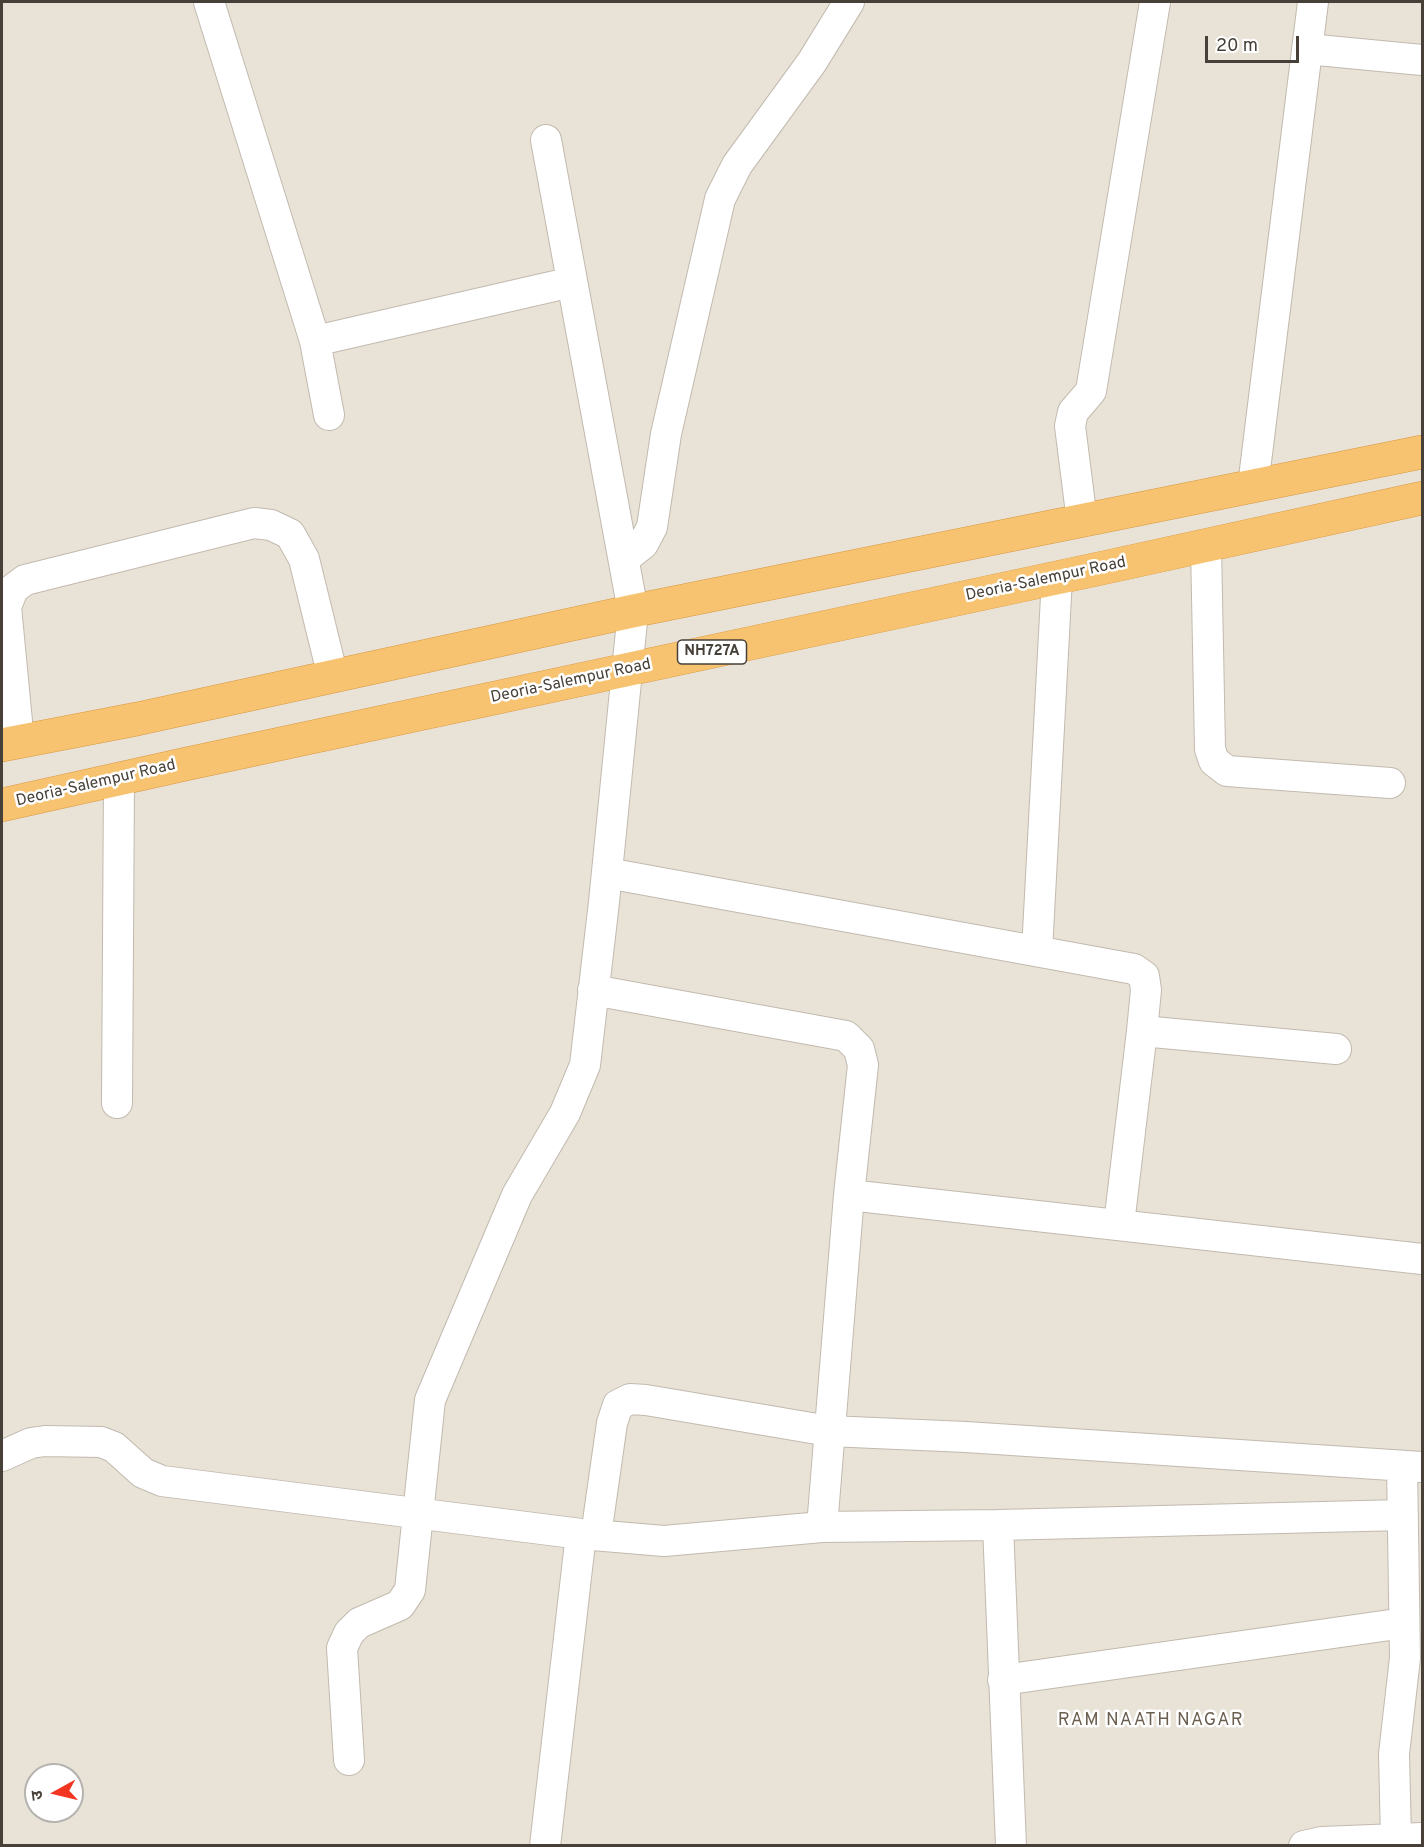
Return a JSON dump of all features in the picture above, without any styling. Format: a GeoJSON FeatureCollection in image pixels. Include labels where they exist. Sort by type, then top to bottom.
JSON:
{"type":"FeatureCollection","features":[{"type":"Feature","properties":{"kind":"highway"},"geometry":{"type":"LineString","coordinates":[[10,743],[137,719],[633,611],[1422,452]]}},
{"type":"Feature","properties":{"kind":"highway","name":"Deoria-Salempur Road"},"geometry":{"type":"LineString","coordinates":[[2,805],[1422,498]]}},
{"type":"Feature","properties":{"kind":"street"},"geometry":{"type":"LineString","coordinates":[[209,2],[315,341],[329,415]]}},
{"type":"Feature","properties":{"kind":"street"},"geometry":{"type":"LineString","coordinates":[[624,559],[643,544],[652,527],[666,434],[720,199],[737,165],[812,62],[849,2]]}},
{"type":"Feature","properties":{"kind":"street"},"geometry":{"type":"LineString","coordinates":[[1082,520],[1070,426],[1073,412],[1091,391],[1155,2]]}},
{"type":"Feature","properties":{"kind":"street"},"geometry":{"type":"LineString","coordinates":[[1253,486],[1313,2]]}},
{"type":"Feature","properties":{"kind":"street"},"geometry":{"type":"LineString","coordinates":[[1307,50],[1422,60]]}},
{"type":"Feature","properties":{"kind":"street"},"geometry":{"type":"LineString","coordinates":[[349,1760],[342,1648],[349,1633],[358,1623],[400,1605],[410,1590],[430,1400],[517,1195],[565,1113],[585,1065],[633,611],[546,140]]}},
{"type":"Feature","properties":{"kind":"street"},"geometry":{"type":"LineString","coordinates":[[315,341],[572,282]]}},
{"type":"Feature","properties":{"kind":"street"},"geometry":{"type":"LineString","coordinates":[[10,743],[6,607],[13,589],[25,580],[254,523],[271,525],[290,534],[304,559],[333,677]]}},
{"type":"Feature","properties":{"kind":"street"},"geometry":{"type":"LineString","coordinates":[[1206,545],[1210,749],[1214,761],[1227,771],[1390,783]]}},
{"type":"Feature","properties":{"kind":"street"},"geometry":{"type":"LineString","coordinates":[[1037,951],[1057,578]]}},
{"type":"Feature","properties":{"kind":"street"},"geometry":{"type":"LineString","coordinates":[[117,1103],[119,779]]}},
{"type":"Feature","properties":{"kind":"street"},"geometry":{"type":"LineString","coordinates":[[607,873],[1134,969],[1144,976],[1146,990],[1119,1224]]}},
{"type":"Feature","properties":{"kind":"street"},"geometry":{"type":"LineString","coordinates":[[593,990],[846,1036],[860,1049],[863,1065],[849,1195],[822,1527]]}},
{"type":"Feature","properties":{"kind":"street"},"geometry":{"type":"LineString","coordinates":[[1142,1030],[1335,1049]]}},
{"type":"Feature","properties":{"kind":"street"},"geometry":{"type":"LineString","coordinates":[[849,1195],[1422,1259]]}},
{"type":"Feature","properties":{"kind":"street"},"geometry":{"type":"LineString","coordinates":[[544,1845],[588,1534],[612,1423],[618,1405],[630,1399],[830,1431],[966,1437],[1412,1466],[1403,1515],[1405,1658],[1394,1754],[1406,1841],[1322,1842],[1304,1845]]}},
{"type":"Feature","properties":{"kind":"street"},"geometry":{"type":"LineString","coordinates":[[2,1456],[38,1442],[100,1442],[114,1447],[143,1473],[162,1481],[588,1534],[664,1540],[822,1527],[1403,1515]]}},
{"type":"Feature","properties":{"kind":"street"},"geometry":{"type":"LineString","coordinates":[[998,1525],[1011,1845]]}},
{"type":"Feature","properties":{"kind":"street"},"geometry":{"type":"LineString","coordinates":[[1004,1680],[1404,1623]]}},
{"type":"Feature","properties":{"kind":"shaded area"},"geometry":{"type":"Polygon","coordinates":[[[2,2],[1422,2],[1422,1845],[2,1846],[2,2]]]}},
{"type":"Feature","properties":{"kind":"district","name":"RAM NAATH NAGAR"},"geometry":{"type":"Point","coordinates":[1151,1721]}}]}
